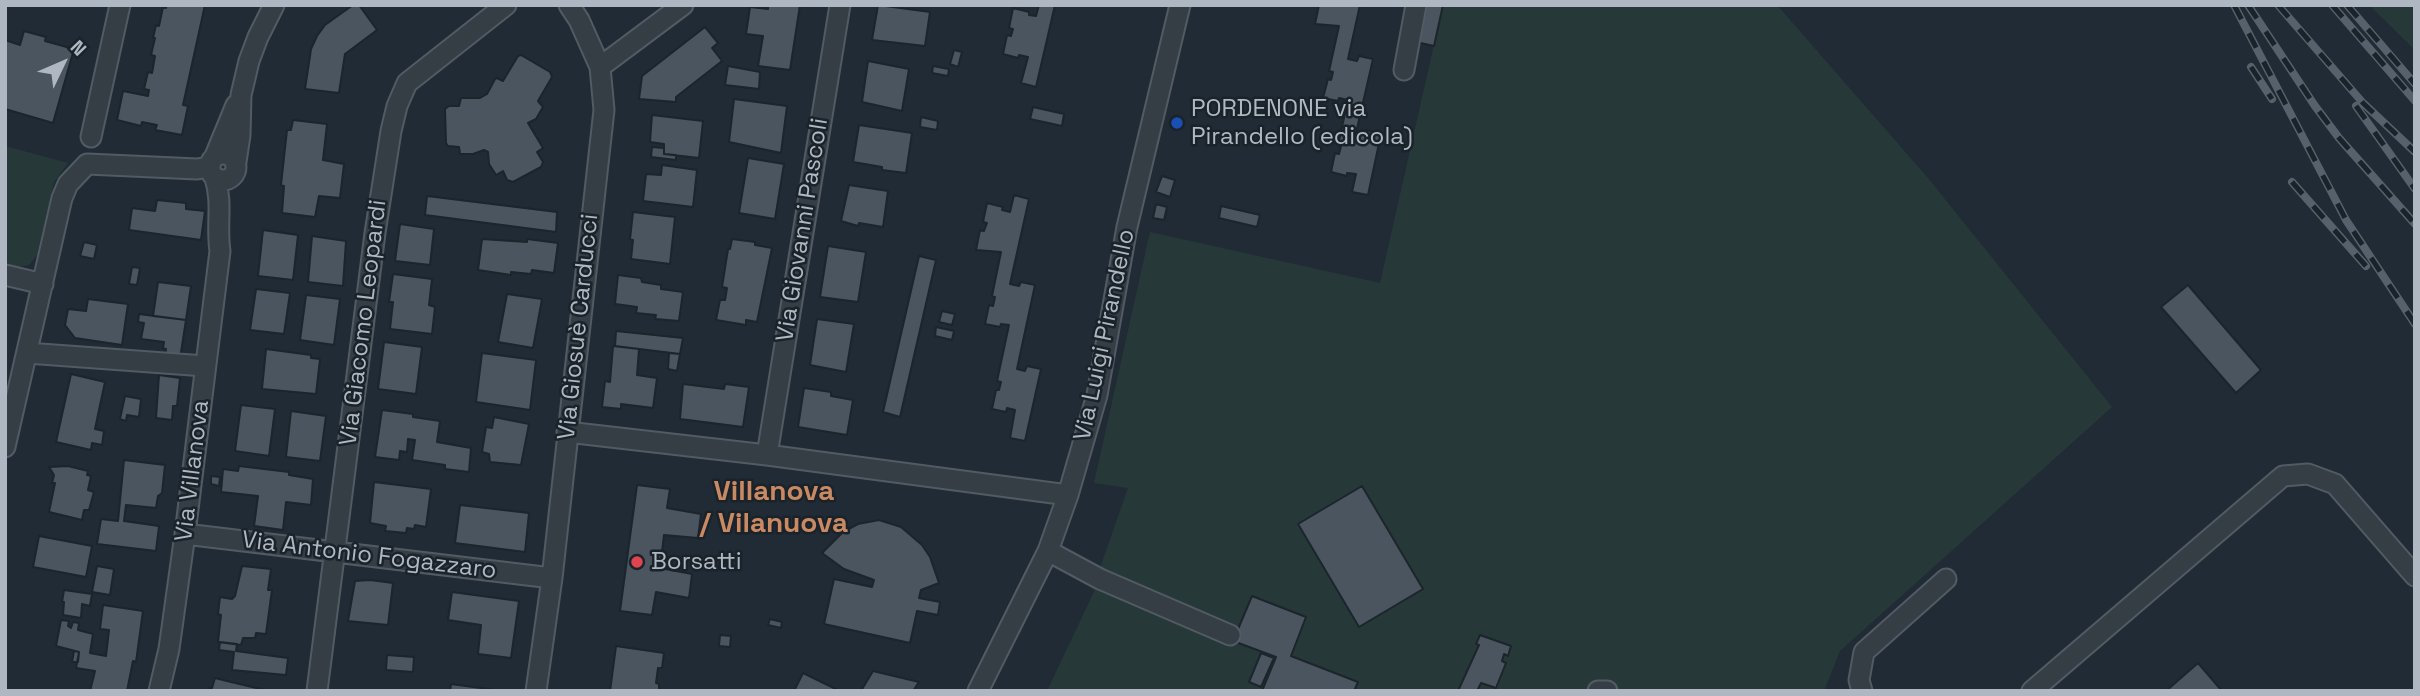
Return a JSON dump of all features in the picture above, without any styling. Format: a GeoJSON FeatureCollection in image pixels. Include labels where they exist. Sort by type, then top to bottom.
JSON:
{"type":"FeatureCollection","features":[{"type":"Feature","properties":{"kind":"street"},"geometry":{"type":"LineString","coordinates":[[91,137],[120,5]]}},
{"type":"Feature","properties":{"kind":"street","name":"Via Villanova"},"geometry":{"type":"LineString","coordinates":[[159,691],[169,649],[185,534],[220,251],[227,235],[222,168],[240,135],[242,95],[249,61],[274,5]]}},
{"type":"Feature","properties":{"kind":"street","name":"Via Giacomo Leopardi"},"geometry":{"type":"LineString","coordinates":[[317,691],[375,233],[397,106],[407,82],[506,5]]}},
{"type":"Feature","properties":{"kind":"street","name":"Via Giosuè Carducci"},"geometry":{"type":"LineString","coordinates":[[536,691],[552,578],[604,110],[600,67],[579,20],[569,5]]}},
{"type":"Feature","properties":{"kind":"street"},"geometry":{"type":"LineString","coordinates":[[600,67],[683,5]]}},
{"type":"Feature","properties":{"kind":"street","name":"Via Giovanni Pascoli"},"geometry":{"type":"LineString","coordinates":[[767,455],[839,5]]}},
{"type":"Feature","properties":{"kind":"street","name":"Via Luigi Pirandello"},"geometry":{"type":"LineString","coordinates":[[978,691],[1048,551],[1068,495],[1097,395],[1127,227],[1180,5]]}},
{"type":"Feature","properties":{"kind":"street"},"geometry":{"type":"LineString","coordinates":[[1404,70],[1416,5]]}},
{"type":"Feature","properties":{"kind":"street"},"geometry":{"type":"LineString","coordinates":[[5,447],[62,198],[68,184],[87,164],[222,168]]}},
{"type":"Feature","properties":{"kind":"street"},"geometry":{"type":"LineString","coordinates":[[5,275],[43,284]]}},
{"type":"Feature","properties":{"kind":"street"},"geometry":{"type":"LineString","coordinates":[[27,354],[205,366]]}},
{"type":"Feature","properties":{"kind":"street"},"geometry":{"type":"LineString","coordinates":[[567,432],[767,455],[1068,495]]}},
{"type":"Feature","properties":{"kind":"street"},"geometry":{"type":"LineString","coordinates":[[2032,691],[2283,476],[2308,474],[2335,484],[2415,576]]}},
{"type":"Feature","properties":{"kind":"street","name":"Via Antonio Fogazzaro"},"geometry":{"type":"LineString","coordinates":[[185,534],[552,578]]}},
{"type":"Feature","properties":{"kind":"street"},"geometry":{"type":"LineString","coordinates":[[1048,551],[1100,579],[1230,635]]}},
{"type":"Feature","properties":{"kind":"street"},"geometry":{"type":"LineString","coordinates":[[1863,691],[1860,680],[1864,652],[1946,579]]}},
{"type":"Feature","properties":{"kind":"street"},"geometry":{"type":"LineString","coordinates":[[1598,691],[1607,691]]}},
{"type":"Feature","properties":{"kind":"green space"},"geometry":{"type":"Polygon","coordinates":[[[1443,5],[1777,5],[1928,178],[2112,407],[1840,651],[1824,691],[1047,691],[1100,579],[1101,565],[1128,488],[1094,483],[1150,232],[1380,283],[1443,5]]]}},
{"type":"Feature","properties":{"kind":"green space"},"geometry":{"type":"Polygon","coordinates":[[[2369,5],[2415,5],[2415,50],[2369,5]]]}},
{"type":"Feature","properties":{"kind":"green space"},"geometry":{"type":"Polygon","coordinates":[[[5,146],[68,163],[54,182],[37,255],[29,265],[19,267],[5,264],[5,146]]]}},
{"type":"Feature","properties":{"kind":"building"},"geometry":{"type":"Polygon","coordinates":[[[167,5],[205,5],[183,105],[188,106],[182,135],[155,130],[157,125],[142,122],[141,126],[117,120],[123,91],[148,96],[149,90],[144,89],[148,72],[152,73],[155,56],[151,55],[153,38],[163,7],[166,8],[167,5]]]}},
{"type":"Feature","properties":{"kind":"building"},"geometry":{"type":"Polygon","coordinates":[[[353,5],[359,5],[377,30],[345,54],[339,93],[305,89],[311,49],[317,36],[325,25],[353,5]]]}},
{"type":"Feature","properties":{"kind":"building"},"geometry":{"type":"Polygon","coordinates":[[[768,5],[800,5],[790,70],[758,66],[763,36],[746,34],[750,7],[768,9],[768,5]]]}},
{"type":"Feature","properties":{"kind":"building"},"geometry":{"type":"Polygon","coordinates":[[[878,5],[930,12],[925,46],[872,40],[878,5]]]}},
{"type":"Feature","properties":{"kind":"building"},"geometry":{"type":"Polygon","coordinates":[[[1039,5],[1055,5],[1036,87],[1021,83],[1028,57],[1019,55],[1018,58],[1003,54],[1007,35],[1011,36],[1013,29],[1009,28],[1013,8],[1036,16],[1039,5]]]}},
{"type":"Feature","properties":{"kind":"building"},"geometry":{"type":"Polygon","coordinates":[[[1319,5],[1360,5],[1348,59],[1357,61],[1359,56],[1373,59],[1356,133],[1365,135],[1366,130],[1381,134],[1368,195],[1352,192],[1356,174],[1347,173],[1347,176],[1331,172],[1335,153],[1339,154],[1341,146],[1338,145],[1348,100],[1323,98],[1328,79],[1331,80],[1333,72],[1329,71],[1339,26],[1315,24],[1319,5]]]}},
{"type":"Feature","properties":{"kind":"building"},"geometry":{"type":"Polygon","coordinates":[[[1424,5],[1443,5],[1434,46],[1416,42],[1424,5]]]}},
{"type":"Feature","properties":{"kind":"building"},"geometry":{"type":"Polygon","coordinates":[[[705,27],[718,43],[712,48],[722,61],[676,97],[676,102],[639,99],[642,76],[705,27]]]}},
{"type":"Feature","properties":{"kind":"building"},"geometry":{"type":"Polygon","coordinates":[[[24,31],[46,37],[45,41],[74,49],[53,123],[5,109],[5,40],[20,45],[24,31]]]}},
{"type":"Feature","properties":{"kind":"building"},"geometry":{"type":"Polygon","coordinates":[[[954,50],[962,52],[958,67],[950,64],[954,50]]]}},
{"type":"Feature","properties":{"kind":"building"},"geometry":{"type":"Polygon","coordinates":[[[521,55],[550,72],[552,77],[538,101],[543,107],[536,119],[528,123],[543,148],[537,152],[543,162],[541,167],[513,182],[507,180],[503,171],[496,175],[489,164],[488,152],[484,150],[473,154],[460,154],[459,147],[448,146],[445,109],[459,106],[461,98],[480,98],[487,94],[495,79],[503,81],[521,55]]]}},
{"type":"Feature","properties":{"kind":"building"},"geometry":{"type":"Polygon","coordinates":[[[868,61],[909,69],[902,111],[862,102],[868,61]]]}},
{"type":"Feature","properties":{"kind":"building"},"geometry":{"type":"Polygon","coordinates":[[[728,66],[760,72],[759,89],[725,85],[728,66]]]}},
{"type":"Feature","properties":{"kind":"building"},"geometry":{"type":"Polygon","coordinates":[[[933,66],[949,69],[948,76],[932,73],[933,66]]]}},
{"type":"Feature","properties":{"kind":"building"},"geometry":{"type":"Polygon","coordinates":[[[734,99],[787,106],[781,153],[729,142],[734,99]]]}},
{"type":"Feature","properties":{"kind":"building"},"geometry":{"type":"Polygon","coordinates":[[[1033,107],[1064,114],[1062,126],[1030,119],[1033,107]]]}},
{"type":"Feature","properties":{"kind":"building"},"geometry":{"type":"Polygon","coordinates":[[[652,115],[703,121],[699,158],[664,154],[664,144],[650,142],[652,115]]]}},
{"type":"Feature","properties":{"kind":"building"},"geometry":{"type":"Polygon","coordinates":[[[921,117],[938,121],[937,130],[920,127],[921,117]]]}},
{"type":"Feature","properties":{"kind":"building"},"geometry":{"type":"Polygon","coordinates":[[[293,120],[327,124],[323,160],[344,164],[340,198],[319,196],[315,217],[282,213],[284,186],[281,185],[287,130],[291,130],[293,120]]]}},
{"type":"Feature","properties":{"kind":"building"},"geometry":{"type":"Polygon","coordinates":[[[859,125],[912,133],[906,173],[853,162],[859,125]]]}},
{"type":"Feature","properties":{"kind":"building"},"geometry":{"type":"Polygon","coordinates":[[[652,147],[664,148],[664,154],[676,155],[676,160],[651,157],[652,147]]]}},
{"type":"Feature","properties":{"kind":"building"},"geometry":{"type":"Polygon","coordinates":[[[748,158],[784,164],[775,219],[739,213],[748,158]]]}},
{"type":"Feature","properties":{"kind":"building"},"geometry":{"type":"Polygon","coordinates":[[[662,165],[697,170],[693,207],[643,201],[646,174],[661,175],[662,165]]]}},
{"type":"Feature","properties":{"kind":"building"},"geometry":{"type":"Polygon","coordinates":[[[1162,176],[1175,180],[1170,197],[1156,192],[1162,176]]]}},
{"type":"Feature","properties":{"kind":"building"},"geometry":{"type":"Polygon","coordinates":[[[849,185],[888,191],[883,227],[859,223],[858,226],[841,221],[849,185]]]}},
{"type":"Feature","properties":{"kind":"building"},"geometry":{"type":"Polygon","coordinates":[[[1014,195],[1029,199],[1010,284],[1019,286],[1021,282],[1035,285],[1017,369],[1025,371],[1027,366],[1041,369],[1025,441],[1010,438],[1015,410],[1007,408],[1006,412],[992,409],[996,390],[999,390],[1001,382],[997,381],[1009,325],[1001,324],[1000,327],[985,324],[989,305],[993,306],[995,297],[992,296],[1001,252],[976,250],[980,230],[984,231],[987,223],[983,222],[987,203],[1003,207],[1002,210],[1010,212],[1014,195]]]}},
{"type":"Feature","properties":{"kind":"building"},"geometry":{"type":"Polygon","coordinates":[[[427,196],[557,212],[556,232],[425,215],[427,196]]]}},
{"type":"Feature","properties":{"kind":"building"},"geometry":{"type":"Polygon","coordinates":[[[157,200],[186,203],[186,209],[205,211],[201,240],[129,230],[132,208],[155,211],[157,200]]]}},
{"type":"Feature","properties":{"kind":"building"},"geometry":{"type":"Polygon","coordinates":[[[1156,204],[1167,207],[1164,220],[1153,218],[1156,204]]]}},
{"type":"Feature","properties":{"kind":"building"},"geometry":{"type":"Polygon","coordinates":[[[1221,206],[1260,215],[1257,227],[1219,218],[1221,206]]]}},
{"type":"Feature","properties":{"kind":"building"},"geometry":{"type":"Polygon","coordinates":[[[633,212],[675,217],[670,264],[631,259],[633,212]]]}},
{"type":"Feature","properties":{"kind":"building"},"geometry":{"type":"Polygon","coordinates":[[[400,224],[434,229],[430,265],[395,261],[400,224]]]}},
{"type":"Feature","properties":{"kind":"building"},"geometry":{"type":"Polygon","coordinates":[[[263,230],[298,235],[293,280],[258,276],[263,230]]]}},
{"type":"Feature","properties":{"kind":"building"},"geometry":{"type":"Polygon","coordinates":[[[312,236],[346,241],[343,286],[308,282],[312,236]]]}},
{"type":"Feature","properties":{"kind":"building"},"geometry":{"type":"Polygon","coordinates":[[[482,239],[527,242],[527,239],[558,243],[554,273],[532,270],[531,274],[511,272],[511,275],[478,270],[482,239]]]}},
{"type":"Feature","properties":{"kind":"building"},"geometry":{"type":"Polygon","coordinates":[[[732,239],[755,242],[755,245],[772,248],[757,322],[746,320],[746,325],[716,320],[720,300],[725,300],[727,288],[722,287],[732,239]]]}},
{"type":"Feature","properties":{"kind":"building"},"geometry":{"type":"Polygon","coordinates":[[[84,242],[97,245],[94,259],[80,256],[84,242]]]}},
{"type":"Feature","properties":{"kind":"building"},"geometry":{"type":"Polygon","coordinates":[[[828,246],[866,252],[858,302],[820,297],[828,246]]]}},
{"type":"Feature","properties":{"kind":"building"},"geometry":{"type":"Polygon","coordinates":[[[919,256],[936,260],[900,417],[883,412],[919,256]]]}},
{"type":"Feature","properties":{"kind":"building"},"geometry":{"type":"Polygon","coordinates":[[[132,267],[140,268],[137,285],[129,284],[132,267]]]}},
{"type":"Feature","properties":{"kind":"building"},"geometry":{"type":"Polygon","coordinates":[[[393,274],[432,279],[429,305],[435,307],[432,334],[390,329],[393,302],[389,302],[393,274]]]}},
{"type":"Feature","properties":{"kind":"building"},"geometry":{"type":"Polygon","coordinates":[[[618,275],[641,278],[642,282],[661,285],[661,289],[683,292],[679,321],[655,319],[656,315],[636,313],[637,307],[615,304],[618,275]]]}},
{"type":"Feature","properties":{"kind":"building"},"geometry":{"type":"Polygon","coordinates":[[[158,282],[191,286],[186,320],[153,316],[158,282]]]}},
{"type":"Feature","properties":{"kind":"building"},"geometry":{"type":"Polygon","coordinates":[[[2188,285],[2261,370],[2236,393],[2161,307],[2188,285]]]}},
{"type":"Feature","properties":{"kind":"building"},"geometry":{"type":"Polygon","coordinates":[[[256,289],[290,293],[284,334],[250,330],[256,289]]]}},
{"type":"Feature","properties":{"kind":"building"},"geometry":{"type":"Polygon","coordinates":[[[507,294],[542,299],[533,348],[498,342],[507,294]]]}},
{"type":"Feature","properties":{"kind":"building"},"geometry":{"type":"Polygon","coordinates":[[[306,295],[340,299],[334,345],[300,340],[306,295]]]}},
{"type":"Feature","properties":{"kind":"building"},"geometry":{"type":"Polygon","coordinates":[[[88,299],[128,304],[122,345],[75,338],[65,325],[68,309],[86,311],[88,299]]]}},
{"type":"Feature","properties":{"kind":"building"},"geometry":{"type":"Polygon","coordinates":[[[942,311],[955,314],[952,325],[939,322],[942,311]]]}},
{"type":"Feature","properties":{"kind":"building"},"geometry":{"type":"Polygon","coordinates":[[[139,314],[186,320],[180,359],[165,357],[164,342],[141,339],[144,323],[138,322],[139,314]]]}},
{"type":"Feature","properties":{"kind":"building"},"geometry":{"type":"Polygon","coordinates":[[[817,319],[854,324],[846,372],[810,365],[817,319]]]}},
{"type":"Feature","properties":{"kind":"building"},"geometry":{"type":"Polygon","coordinates":[[[936,327],[954,331],[952,340],[935,336],[936,327]]]}},
{"type":"Feature","properties":{"kind":"building"},"geometry":{"type":"Polygon","coordinates":[[[616,331],[683,338],[680,354],[615,346],[616,331]]]}},
{"type":"Feature","properties":{"kind":"building"},"geometry":{"type":"Polygon","coordinates":[[[384,342],[422,347],[416,394],[378,389],[384,342]]]}},
{"type":"Feature","properties":{"kind":"building"},"geometry":{"type":"Polygon","coordinates":[[[613,346],[639,349],[637,375],[657,378],[653,408],[621,404],[621,409],[602,407],[605,381],[610,382],[613,346]]]}},
{"type":"Feature","properties":{"kind":"building"},"geometry":{"type":"Polygon","coordinates":[[[266,349],[311,355],[311,358],[320,359],[316,394],[262,389],[266,349]]]}},
{"type":"Feature","properties":{"kind":"building"},"geometry":{"type":"Polygon","coordinates":[[[482,353],[536,360],[530,410],[476,402],[482,353]]]}},
{"type":"Feature","properties":{"kind":"building"},"geometry":{"type":"Polygon","coordinates":[[[669,353],[680,354],[677,371],[668,369],[669,353]]]}},
{"type":"Feature","properties":{"kind":"building"},"geometry":{"type":"Polygon","coordinates":[[[71,374],[105,382],[95,429],[104,431],[102,445],[92,443],[91,450],[56,442],[71,374]]]}},
{"type":"Feature","properties":{"kind":"building"},"geometry":{"type":"Polygon","coordinates":[[[159,375],[180,378],[177,406],[173,406],[172,420],[156,418],[159,375]]]}},
{"type":"Feature","properties":{"kind":"building"},"geometry":{"type":"Polygon","coordinates":[[[683,384],[724,389],[725,384],[749,387],[743,427],[680,419],[683,384]]]}},
{"type":"Feature","properties":{"kind":"building"},"geometry":{"type":"Polygon","coordinates":[[[804,388],[831,392],[831,396],[853,400],[847,435],[798,427],[804,388]]]}},
{"type":"Feature","properties":{"kind":"building"},"geometry":{"type":"Polygon","coordinates":[[[125,396],[141,399],[139,417],[127,415],[126,421],[120,419],[125,396]]]}},
{"type":"Feature","properties":{"kind":"building"},"geometry":{"type":"Polygon","coordinates":[[[241,405],[275,409],[269,456],[235,451],[241,405]]]}},
{"type":"Feature","properties":{"kind":"building"},"geometry":{"type":"Polygon","coordinates":[[[382,410],[440,421],[437,442],[471,448],[469,472],[412,460],[415,440],[408,439],[407,452],[400,451],[399,460],[375,457],[382,410]]]}},
{"type":"Feature","properties":{"kind":"building"},"geometry":{"type":"Polygon","coordinates":[[[291,411],[326,416],[320,461],[286,457],[291,411]]]}},
{"type":"Feature","properties":{"kind":"building"},"geometry":{"type":"Polygon","coordinates":[[[494,417],[529,424],[521,465],[490,462],[489,454],[482,452],[486,427],[492,428],[494,417]]]}},
{"type":"Feature","properties":{"kind":"building"},"geometry":{"type":"Polygon","coordinates":[[[124,460],[165,465],[162,493],[158,496],[156,508],[126,505],[124,521],[159,526],[156,551],[97,544],[101,519],[118,521],[124,460]]]}},
{"type":"Feature","properties":{"kind":"building"},"geometry":{"type":"Polygon","coordinates":[[[68,466],[88,471],[87,475],[91,476],[88,490],[94,492],[89,510],[84,510],[82,520],[49,512],[55,483],[52,483],[54,475],[49,467],[68,466]]]}},
{"type":"Feature","properties":{"kind":"building"},"geometry":{"type":"Polygon","coordinates":[[[239,466],[289,472],[289,475],[313,479],[311,505],[286,502],[283,530],[254,526],[258,496],[221,492],[223,469],[238,471],[239,466]]]}},
{"type":"Feature","properties":{"kind":"building"},"geometry":{"type":"Polygon","coordinates":[[[211,476],[220,477],[219,486],[211,484],[211,476]]]}},
{"type":"Feature","properties":{"kind":"building"},"geometry":{"type":"Polygon","coordinates":[[[374,482],[431,489],[426,527],[415,525],[414,529],[407,528],[406,533],[385,531],[386,526],[370,523],[374,482]]]}},
{"type":"Feature","properties":{"kind":"building"},"geometry":{"type":"Polygon","coordinates":[[[637,485],[670,489],[667,508],[701,514],[698,538],[664,535],[660,568],[692,574],[689,598],[656,592],[652,615],[620,611],[637,485]]]}},
{"type":"Feature","properties":{"kind":"building"},"geometry":{"type":"Polygon","coordinates":[[[1362,486],[1423,589],[1359,627],[1298,524],[1362,486]]]}},
{"type":"Feature","properties":{"kind":"building"},"geometry":{"type":"Polygon","coordinates":[[[460,505],[529,513],[525,552],[455,543],[460,505]]]}},
{"type":"Feature","properties":{"kind":"building"},"geometry":{"type":"Polygon","coordinates":[[[879,520],[901,527],[922,545],[930,557],[939,583],[921,590],[919,598],[940,602],[938,615],[917,611],[910,643],[824,624],[834,579],[872,587],[874,580],[844,569],[822,553],[843,532],[858,524],[879,520]]]}},
{"type":"Feature","properties":{"kind":"building"},"geometry":{"type":"Polygon","coordinates":[[[39,536],[92,546],[86,577],[33,567],[39,536]]]}},
{"type":"Feature","properties":{"kind":"building"},"geometry":{"type":"Polygon","coordinates":[[[97,566],[114,569],[110,595],[92,592],[97,566]]]}},
{"type":"Feature","properties":{"kind":"building"},"geometry":{"type":"Polygon","coordinates":[[[242,566],[271,569],[268,590],[272,590],[266,634],[256,633],[255,638],[243,638],[241,645],[218,642],[220,597],[232,599],[235,596],[242,566]]]}},
{"type":"Feature","properties":{"kind":"building"},"geometry":{"type":"Polygon","coordinates":[[[355,581],[393,583],[388,625],[348,621],[355,581]]]}},
{"type":"Feature","properties":{"kind":"building"},"geometry":{"type":"Polygon","coordinates":[[[64,590],[92,594],[90,606],[82,604],[81,618],[63,615],[64,590]]]}},
{"type":"Feature","properties":{"kind":"building"},"geometry":{"type":"Polygon","coordinates":[[[452,592],[519,601],[511,658],[478,654],[481,625],[448,620],[452,592]]]}},
{"type":"Feature","properties":{"kind":"building"},"geometry":{"type":"Polygon","coordinates":[[[1252,596],[1306,617],[1291,656],[1358,682],[1354,691],[1262,691],[1276,657],[1233,641],[1252,596]]]}},
{"type":"Feature","properties":{"kind":"building"},"geometry":{"type":"Polygon","coordinates":[[[103,605],[143,611],[136,662],[133,661],[127,691],[90,691],[95,671],[76,668],[79,652],[56,646],[61,620],[69,621],[68,626],[71,628],[73,622],[79,623],[78,630],[93,634],[90,653],[106,656],[109,630],[100,629],[103,605]]]}},
{"type":"Feature","properties":{"kind":"building"},"geometry":{"type":"Polygon","coordinates":[[[770,619],[782,622],[781,628],[768,625],[770,619]]]}},
{"type":"Feature","properties":{"kind":"building"},"geometry":{"type":"Polygon","coordinates":[[[720,635],[731,636],[730,647],[719,646],[720,635]]]}},
{"type":"Feature","properties":{"kind":"building"},"geometry":{"type":"Polygon","coordinates":[[[1480,635],[1511,646],[1508,656],[1504,654],[1502,661],[1506,663],[1496,688],[1481,683],[1477,691],[1458,691],[1479,645],[1476,644],[1480,635]]]}},
{"type":"Feature","properties":{"kind":"building"},"geometry":{"type":"Polygon","coordinates":[[[220,642],[237,644],[236,651],[288,658],[286,675],[232,670],[234,652],[219,650],[220,642]]]}},
{"type":"Feature","properties":{"kind":"building"},"geometry":{"type":"Polygon","coordinates":[[[616,646],[664,653],[656,683],[659,684],[659,691],[610,691],[616,646]]]}},
{"type":"Feature","properties":{"kind":"building"},"geometry":{"type":"Polygon","coordinates":[[[74,651],[79,652],[78,662],[72,662],[74,651]]]}},
{"type":"Feature","properties":{"kind":"building"},"geometry":{"type":"Polygon","coordinates":[[[1261,653],[1274,658],[1261,687],[1249,682],[1261,653]]]}},
{"type":"Feature","properties":{"kind":"building"},"geometry":{"type":"Polygon","coordinates":[[[387,655],[414,657],[413,672],[386,670],[387,655]]]}},
{"type":"Feature","properties":{"kind":"building"},"geometry":{"type":"Polygon","coordinates":[[[2198,663],[2222,691],[2166,691],[2198,663]]]}},
{"type":"Feature","properties":{"kind":"building"},"geometry":{"type":"Polygon","coordinates":[[[873,671],[919,682],[913,691],[861,691],[873,671]]]}},
{"type":"Feature","properties":{"kind":"building"},"geometry":{"type":"Polygon","coordinates":[[[803,673],[840,691],[794,691],[803,673]]]}},
{"type":"Feature","properties":{"kind":"building"},"geometry":{"type":"Polygon","coordinates":[[[215,678],[269,691],[209,691],[215,678]]]}},
{"type":"Feature","properties":{"kind":"building"},"geometry":{"type":"Polygon","coordinates":[[[451,684],[503,691],[450,691],[451,684]]]}},
{"type":"Feature","properties":{"kind":"railway"},"geometry":{"type":"LineString","coordinates":[[2234,5],[2346,220],[2415,324]]}},
{"type":"Feature","properties":{"kind":"railway"},"geometry":{"type":"LineString","coordinates":[[2248,5],[2339,138],[2415,224]]}},
{"type":"Feature","properties":{"kind":"railway"},"geometry":{"type":"LineString","coordinates":[[2278,5],[2363,103],[2415,152]]}},
{"type":"Feature","properties":{"kind":"railway"},"geometry":{"type":"LineString","coordinates":[[2332,5],[2415,101]]}},
{"type":"Feature","properties":{"kind":"railway"},"geometry":{"type":"LineString","coordinates":[[2347,5],[2415,84]]}},
{"type":"Feature","properties":{"kind":"railway"},"geometry":{"type":"LineString","coordinates":[[2251,67],[2272,99]]}},
{"type":"Feature","properties":{"kind":"railway"},"geometry":{"type":"LineString","coordinates":[[2356,106],[2415,189]]}},
{"type":"Feature","properties":{"kind":"railway"},"geometry":{"type":"LineString","coordinates":[[2292,182],[2366,266]]}},
{"type":"Feature","properties":{"kind":"place","name":"PORDENONE via Pirandello (edicola)"},"geometry":{"type":"Point","coordinates":[1177,123]}},
{"type":"Feature","properties":{"kind":"place","name":"Borsatti"},"geometry":{"type":"Point","coordinates":[637,562]}},
{"type":"Feature","properties":{"kind":"district","name":"Villanova / Vilanuova"},"geometry":{"type":"Point","coordinates":[774,508]}}]}
